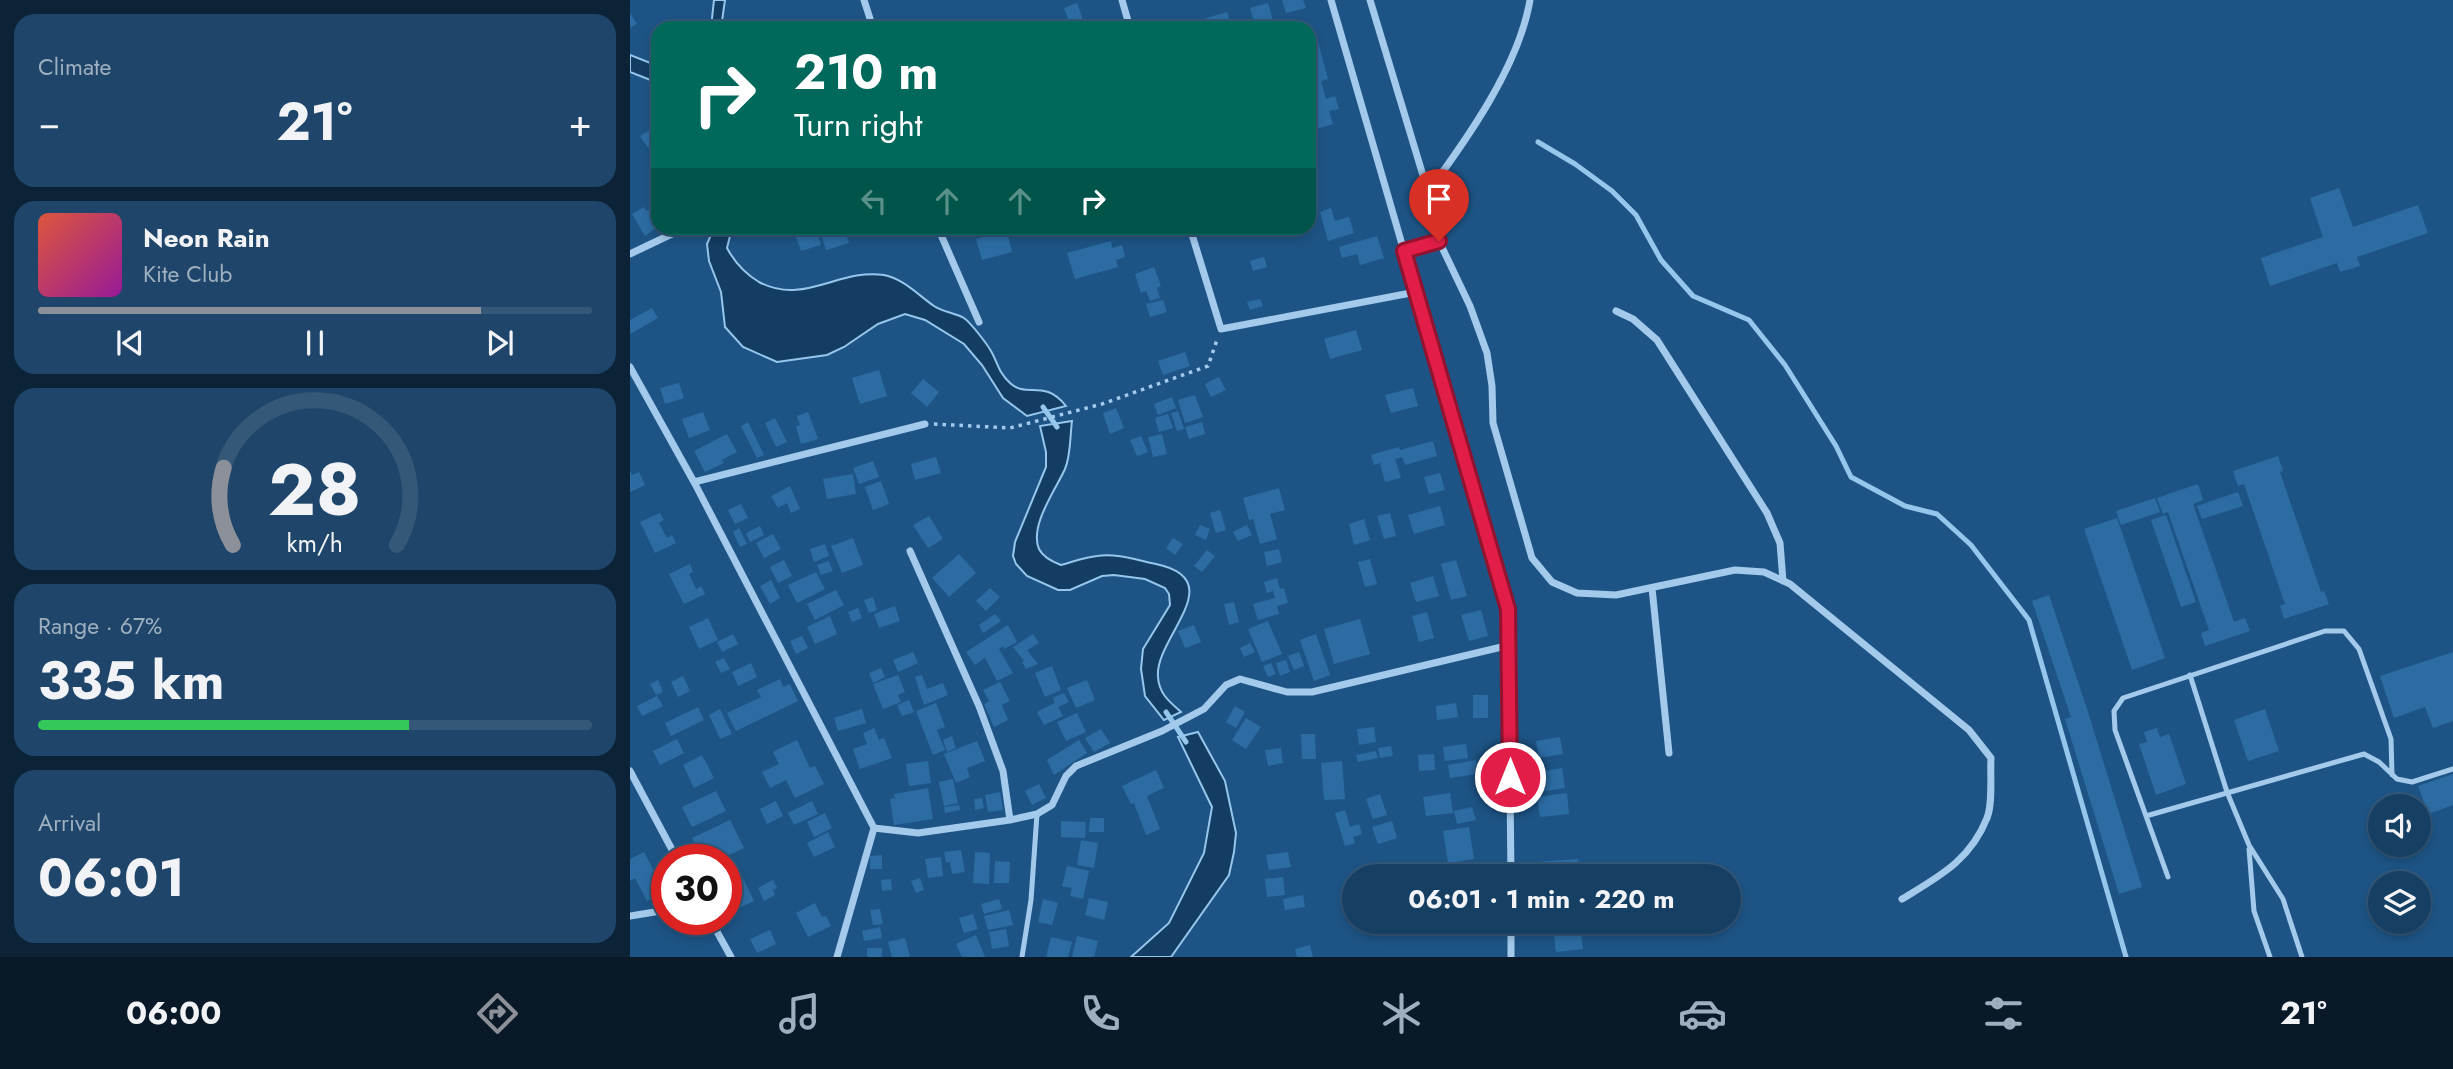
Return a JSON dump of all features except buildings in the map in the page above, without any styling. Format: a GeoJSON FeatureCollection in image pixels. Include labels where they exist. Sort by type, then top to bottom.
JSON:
{"type":"FeatureCollection","features":[{"type":"Feature","properties":{"kind":"street"},"geometry":{"type":"LineString","coordinates":[[864,0],[871,21]]}},
{"type":"Feature","properties":{"kind":"street"},"geometry":{"type":"LineString","coordinates":[[1122,0],[1128,21]]}},
{"type":"Feature","properties":{"kind":"street"},"geometry":{"type":"LineString","coordinates":[[1331,0],[1508,609],[1511,864]]}},
{"type":"Feature","properties":{"kind":"street"},"geometry":{"type":"LineString","coordinates":[[1370,0],[1428,192],[1439,241],[1470,306],[1487,353],[1492,386],[1493,423],[1532,558],[1552,582],[1577,593],[1616,595],[1735,570],[1764,572],[1783,581],[1969,730],[1991,758],[1988,817],[1972,844],[1956,866],[1902,899]]}},
{"type":"Feature","properties":{"kind":"street"},"geometry":{"type":"LineString","coordinates":[[1428,192],[1507,71],[1530,0]]}},
{"type":"Feature","properties":{"kind":"street"},"geometry":{"type":"LineString","coordinates":[[630,254],[670,235]]}},
{"type":"Feature","properties":{"kind":"street"},"geometry":{"type":"LineString","coordinates":[[941,235],[979,323]]}},
{"type":"Feature","properties":{"kind":"street"},"geometry":{"type":"LineString","coordinates":[[1192,235],[1221,330],[1416,292]]}},
{"type":"Feature","properties":{"kind":"street"},"geometry":{"type":"LineString","coordinates":[[1404,251],[1439,241]]}},
{"type":"Feature","properties":{"kind":"street"},"geometry":{"type":"LineString","coordinates":[[1616,312],[1633,319],[1657,341],[1767,513],[1780,543],[1783,581]]}},
{"type":"Feature","properties":{"kind":"street"},"geometry":{"type":"LineString","coordinates":[[630,367],[694,482],[874,828],[837,957]]}},
{"type":"Feature","properties":{"kind":"street"},"geometry":{"type":"LineString","coordinates":[[694,482],[925,424]]}},
{"type":"Feature","properties":{"kind":"street"},"geometry":{"type":"LineString","coordinates":[[910,551],[979,706],[1003,771],[1010,820]]}},
{"type":"Feature","properties":{"kind":"street"},"geometry":{"type":"LineString","coordinates":[[1652,588],[1669,753]]}},
{"type":"Feature","properties":{"kind":"street"},"geometry":{"type":"LineString","coordinates":[[874,828],[918,833],[1037,814],[1052,805],[1066,776],[1076,766],[1162,731],[1204,709],[1226,685],[1240,680],[1287,692],[1312,692],[1510,645]]}},
{"type":"Feature","properties":{"kind":"street"},"geometry":{"type":"LineString","coordinates":[[630,771],[669,844]]}},
{"type":"Feature","properties":{"kind":"street"},"geometry":{"type":"LineString","coordinates":[[630,916],[651,913]]}},
{"type":"Feature","properties":{"kind":"street"},"geometry":{"type":"LineString","coordinates":[[1511,934],[1511,957]]}},
{"type":"Feature","properties":{"kind":"street"},"geometry":{"type":"LineString","coordinates":[[719,935],[731,957]]}},
{"type":"Feature","properties":{"kind":"lane"},"geometry":{"type":"LineString","coordinates":[[2168,877],[2115,730],[2114,711],[2123,698],[2325,631],[2344,631],[2359,649],[2392,739],[2392,775]]}},
{"type":"Feature","properties":{"kind":"lane"},"geometry":{"type":"LineString","coordinates":[[2189,675],[2227,792],[2249,845],[2283,899],[2302,957]]}},
{"type":"Feature","properties":{"kind":"lane"},"geometry":{"type":"LineString","coordinates":[[2146,816],[2364,754],[2379,762],[2397,779],[2412,782],[2453,769]]}},
{"type":"Feature","properties":{"kind":"lane"},"geometry":{"type":"LineString","coordinates":[[1022,957],[1031,900],[1037,814]]}},
{"type":"Feature","properties":{"kind":"lane"},"geometry":{"type":"LineString","coordinates":[[2249,845],[2253,911],[2270,957]]}},
{"type":"Feature","properties":{"kind":"path"},"geometry":{"type":"LineString","coordinates":[[925,424],[1010,428],[1102,404],[1208,366],[1221,330]]}},
{"type":"Feature","properties":{"kind":"water"},"geometry":{"type":"Polygon","coordinates":[[[714,0],[725,0],[722,21],[712,21],[714,0]]]}},
{"type":"Feature","properties":{"kind":"water"},"geometry":{"type":"Polygon","coordinates":[[[630,55],[651,63],[651,80],[630,72],[630,55]]]}},
{"type":"Feature","properties":{"kind":"water"},"geometry":{"type":"Polygon","coordinates":[[[711,235],[730,235],[727,248],[733,258],[754,279],[775,288],[806,288],[868,274],[884,275],[898,280],[934,306],[967,321],[989,348],[1010,383],[1023,389],[1050,393],[1066,406],[1027,416],[1003,398],[982,365],[964,344],[925,320],[905,314],[878,324],[827,355],[777,362],[743,347],[725,327],[721,292],[709,261],[707,244],[711,235]]]}},
{"type":"Feature","properties":{"kind":"water"},"geometry":{"type":"Polygon","coordinates":[[[1072,421],[1067,463],[1040,519],[1037,540],[1039,549],[1046,557],[1061,565],[1104,555],[1156,564],[1178,572],[1188,583],[1189,597],[1160,662],[1158,677],[1163,693],[1181,712],[1164,720],[1145,696],[1141,669],[1143,649],[1170,605],[1169,594],[1165,588],[1145,579],[1114,575],[1102,576],[1070,590],[1058,590],[1027,576],[1016,564],[1013,556],[1015,542],[1046,467],[1046,452],[1040,426],[1072,421]]]}},
{"type":"Feature","properties":{"kind":"water"},"geometry":{"type":"Polygon","coordinates":[[[1198,732],[1225,781],[1236,833],[1229,875],[1171,957],[1131,957],[1169,923],[1204,853],[1212,807],[1178,737],[1198,732]]]}},
{"type":"Feature","properties":{"kind":"waterway"},"geometry":{"type":"LineString","coordinates":[[1538,142],[1612,191],[1636,215],[1661,260],[1693,296],[1749,320],[1785,365],[1836,446],[1851,477],[1905,506],[1937,514],[1971,545],[2029,620],[2126,957]]}},
{"type":"Feature","properties":{"kind":"waterway"},"geometry":{"type":"LineString","coordinates":[[1043,407],[1057,427]]}},
{"type":"Feature","properties":{"kind":"waterway"},"geometry":{"type":"LineString","coordinates":[[1166,712],[1186,742]]}},
{"type":"Feature","properties":{"kind":"route"},"geometry":{"type":"LineString","coordinates":[[1439,241],[1404,251],[1508,609],[1510,777]]}}]}
